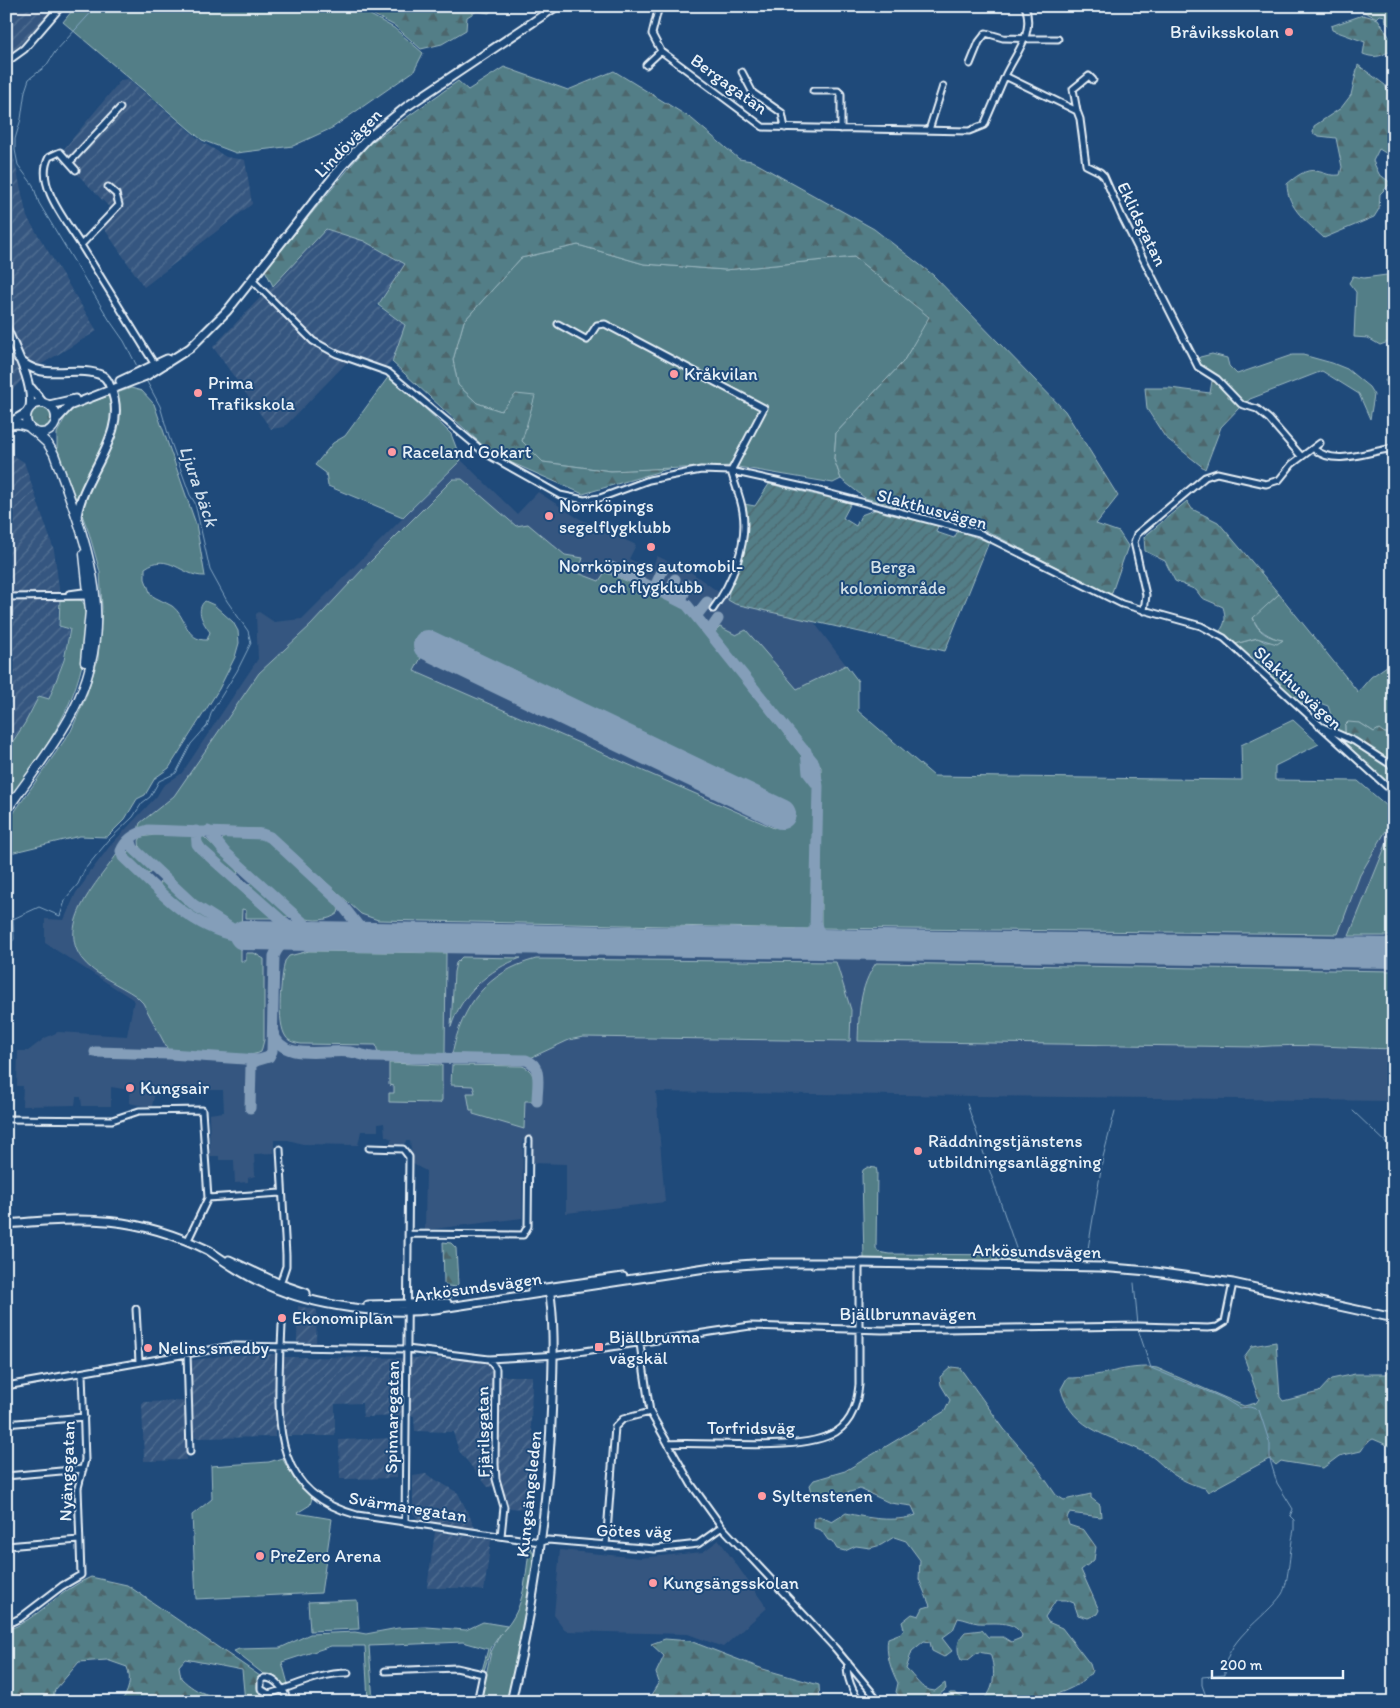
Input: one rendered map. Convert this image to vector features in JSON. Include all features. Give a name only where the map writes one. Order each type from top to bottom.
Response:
[{"type":"main road","name":"Lindövägen","points":[[46,404],[61,404],[111,387],[143,375],[185,352],[227,311],[342,166],[386,121],[557,6]]},
{"type":"main road","points":[[6,327],[31,395],[26,423],[48,444],[54,454]]},
{"type":"main road","name":"Lindövägen","points":[[143,375],[196,340]]},
{"type":"main road","points":[[18,358],[30,368],[43,371],[92,373],[102,376],[111,387],[116,402],[115,419],[107,444],[80,504],[77,516]]},
{"type":"main road","points":[[6,811],[72,714],[88,672],[95,632],[90,556],[54,454],[51,439],[55,423],[54,412],[35,394],[27,382]]},
{"type":"main road","name":"Lindövägen","points":[[55,423],[69,406],[111,387]]},
{"type":"main road","points":[[6,425],[28,410],[46,404]]},
{"type":"main road","points":[[6,425],[18,424],[32,430],[46,432],[55,423]]},
{"type":"main road","points":[[73,506],[92,594]]},
{"type":"main road","name":"Arkösundsvägen","points":[[6,1224],[103,1219],[145,1226],[188,1240],[208,1250],[248,1276],[279,1287],[351,1307],[408,1309],[674,1273],[767,1263],[859,1263],[1118,1268],[1174,1273],[1232,1288],[1394,1318]]},
{"type":"main road","name":"Kungsängsleden","points":[[511,1702],[526,1634],[540,1542],[550,1454],[552,1356],[549,1290]]},
{"type":"street","points":[[6,62],[24,49],[61,6]]},
{"type":"street","points":[[646,65],[661,51],[652,34],[660,6]]},
{"type":"street","points":[[1026,6],[1030,23],[1025,39],[1005,76],[1077,112]]},
{"type":"street","points":[[970,64],[979,42],[986,33],[1003,38],[1058,39]]},
{"type":"street","name":"Bergagatan","points":[[661,51],[763,127],[969,131],[984,125],[1005,76]]},
{"type":"street","name":"Bergagatan","points":[[742,72],[753,92],[782,113],[784,128]]},
{"type":"street","name":"Eklidsgatan","points":[[1093,80],[1089,76],[1073,90],[1080,119],[1086,165],[1104,176],[1122,217],[1198,366],[1217,379],[1242,404],[1257,410],[1269,419],[1301,456]]},
{"type":"street","points":[[929,130],[943,86]]},
{"type":"street","points":[[813,90],[834,91],[841,94],[841,129]]},
{"type":"street","points":[[70,162],[120,108]]},
{"type":"street","points":[[76,170],[60,152],[49,157],[44,169],[51,195],[155,366]]},
{"type":"street","points":[[81,246],[119,205],[116,194],[108,187]]},
{"type":"street","name":"Slakthusvägen","points":[[252,280],[313,341],[337,354],[388,372],[485,453],[560,495],[584,500],[600,498],[649,480],[701,470],[731,471],[808,488],[978,533],[1122,604],[1201,626],[1224,638],[1394,794]]},
{"type":"street","points":[[558,324],[587,340],[597,325],[605,324],[764,408],[731,471],[743,512],[743,536],[727,591],[713,609]]},
{"type":"street","points":[[1144,611],[1144,581],[1134,542],[1137,534],[1205,477],[1217,474],[1266,484],[1279,480],[1301,456],[1314,449],[1320,443]]},
{"type":"street","points":[[1314,449],[1324,455],[1338,457],[1393,448],[1394,466]]},
{"type":"street","points":[[6,596],[92,594]]},
{"type":"street","points":[[1317,725],[1354,741],[1394,768]]},
{"type":"street","points":[[6,1119],[112,1120],[138,1111],[202,1110],[208,1198],[188,1240]]},
{"type":"street","points":[[408,1234],[523,1235],[528,1226],[529,1140]]},
{"type":"street","name":"Spinnaregatan","points":[[369,1148],[403,1149],[410,1157],[405,1522]]},
{"type":"street","points":[[279,1287],[286,1266],[280,1149]]},
{"type":"street","points":[[208,1198],[281,1193]]},
{"type":"street","name":"Torfridsväg","points":[[668,1444],[782,1445],[803,1442],[836,1432],[848,1420],[856,1405],[859,1385],[859,1263]]},
{"type":"street","name":"Bjällbrunnavägen","points":[[552,1356],[640,1344],[736,1327],[767,1326],[859,1329],[1138,1326],[1208,1328],[1217,1327],[1225,1322],[1232,1288]]},
{"type":"street","points":[[136,1309],[139,1362]]},
{"type":"street","name":"Svärmaregatan","points":[[282,1324],[281,1440],[285,1455],[295,1475],[307,1490],[321,1501],[340,1510],[405,1522],[540,1542]]},
{"type":"street","points":[[640,1344],[641,1362],[650,1412],[691,1484],[722,1527],[848,1663],[880,1702]]},
{"type":"street","points":[[6,1386],[232,1346],[407,1349],[489,1359],[552,1356]]},
{"type":"street","points":[[187,1354],[190,1452]]},
{"type":"street","name":"Fjärilsgatan","points":[[489,1359],[496,1369],[495,1464],[496,1479],[504,1507],[501,1536]]},
{"type":"street","name":"Nyängsgatan","points":[[6,1626],[20,1618],[62,1586],[78,1578],[81,1571],[78,1488],[85,1460],[82,1373]]},
{"type":"street","points":[[606,1546],[615,1427],[623,1419],[650,1412]]},
{"type":"street","points":[[6,1424],[31,1420],[84,1417]]},
{"type":"street","points":[[6,1476],[83,1469]]},
{"type":"street","name":"Götes väg","points":[[540,1542],[548,1540],[655,1549],[698,1544],[722,1527]]},
{"type":"street","points":[[6,1546],[79,1540]]},
{"type":"street","points":[[848,1663],[847,1668],[854,1693],[862,1702]]},
{"type":"street","points":[[385,1671],[456,1668],[483,1674],[476,1702]]},
{"type":"street","points":[[288,1702],[284,1690],[268,1677],[264,1678],[260,1684],[261,1688],[268,1694],[284,1690],[329,1674],[348,1673]]},
{"type":"shaded area","points":[[6,6],[56,6],[19,47],[6,56]]},
{"type":"shaded area","points":[[128,79],[201,141],[226,157],[245,160],[252,204],[144,287],[99,221],[110,208],[59,155],[121,80]]},
{"type":"shaded area","points":[[6,138],[11,144],[27,217],[97,331],[30,371],[6,397]]},
{"type":"shaded area","points":[[326,229],[364,241],[405,264],[377,306],[405,325],[392,362],[385,367],[354,355],[284,427],[271,429],[213,347]]},
{"type":"shaded area","points":[[6,451],[24,462],[54,550],[59,588],[58,627],[69,629],[63,660],[49,699],[39,695],[25,723],[6,751]]},
{"type":"shaded area","points":[[461,460],[517,514],[538,492],[576,517],[636,545],[629,559],[652,569],[657,556],[692,573],[735,604],[813,621],[858,681],[857,711],[934,777],[1358,781],[1394,812],[1394,1101],[656,1092],[665,1202],[566,1213],[566,1164],[532,1163],[532,1140],[523,1140],[522,1218],[425,1230],[426,1171],[413,1164],[410,1141],[406,1141],[404,1144],[389,1145],[392,1139],[385,1136],[384,1123],[378,1124],[378,1131],[361,1131],[358,1145],[303,1144],[288,1140],[274,1140],[274,1153],[254,1154],[255,1176],[248,1178],[248,1182],[235,1183],[234,1160],[219,1160],[219,1156],[210,1156],[209,1114],[224,1112],[223,1090],[162,1090],[155,1092],[152,1106],[149,1107],[129,1103],[130,1090],[111,1087],[111,1106],[82,1106],[81,1097],[76,1097],[75,1105],[22,1106],[23,1086],[17,1086],[18,1051],[28,1051],[45,1038],[58,1032],[127,1036],[134,1000],[45,943],[45,919],[64,920],[76,893],[90,870],[157,796],[163,786],[182,773],[258,659],[256,614],[259,612],[274,622],[302,619]]},
{"type":"shaded area","points":[[298,1306],[317,1310],[316,1342],[297,1342]]},
{"type":"shaded area","points":[[275,1354],[275,1437],[186,1438],[186,1460],[144,1461],[142,1402],[190,1401],[188,1361],[228,1355]]},
{"type":"shaded area","points":[[283,1357],[457,1360],[458,1357],[484,1359],[490,1363],[494,1371],[490,1475],[495,1486],[488,1487],[459,1451],[453,1432],[415,1431],[414,1416],[363,1417],[362,1403],[335,1404],[335,1436],[282,1436]]},
{"type":"shaded area","points":[[500,1376],[532,1376],[531,1426],[535,1441],[531,1509],[508,1508],[498,1474]]},
{"type":"shaded area","points":[[397,1438],[397,1478],[340,1479],[339,1440]]},
{"type":"shaded area","points":[[426,1474],[458,1493],[476,1529],[419,1521],[413,1513],[413,1476]]},
{"type":"shaded area","points":[[435,1532],[491,1540],[484,1591],[461,1588],[427,1588]]},
{"type":"shaded area","name":"Kungsängsskolan","points":[[719,1540],[767,1608],[723,1647],[688,1634],[566,1631],[554,1615],[560,1550],[640,1558],[703,1552]]},
{"type":"green space","points":[[76,6],[354,6],[394,28],[423,53],[414,71],[332,128],[293,146],[236,153],[202,140],[63,22]]},
{"type":"green space","points":[[357,6],[497,6],[489,13],[477,11],[467,17],[466,30],[442,44],[421,49],[395,26]]},
{"type":"green space","points":[[1363,6],[1394,6],[1394,30],[1386,22],[1385,16],[1380,15],[1377,18],[1364,12]]},
{"type":"green space","points":[[1363,15],[1378,19],[1394,44],[1394,55],[1388,52],[1376,56],[1363,54],[1365,42],[1332,30],[1331,26]]},
{"type":"green space","points":[[1358,65],[1385,85],[1392,100],[1394,158],[1379,149],[1373,161],[1379,174],[1391,183],[1380,194],[1379,209],[1374,217],[1324,238],[1294,208],[1288,193],[1287,184],[1300,174],[1312,170],[1340,175],[1342,167],[1336,138],[1319,136],[1313,133],[1314,126],[1341,108],[1351,95]]},
{"type":"green space","points":[[504,67],[568,90],[614,71],[692,119],[739,159],[752,161],[874,229],[933,275],[1065,411],[1118,496],[1096,524],[1119,532],[1128,546],[1111,595],[977,526],[865,498],[841,479],[834,459],[836,433],[903,362],[929,317],[854,257],[725,270],[644,264],[578,245],[521,258],[464,321],[453,360],[458,385],[477,403],[501,411],[516,394],[535,396],[522,441],[543,462],[611,471],[671,468],[583,494],[492,454],[392,362],[405,325],[378,305],[405,264],[364,241],[326,229],[273,286],[265,270],[369,144],[458,81],[468,90]]},
{"type":"green space","name":"Kråkvilan","points":[[578,245],[644,264],[725,270],[854,257],[930,317],[903,362],[836,433],[834,459],[841,479],[833,483],[732,466],[611,471],[543,462],[522,441],[501,411],[477,403],[458,385],[453,360],[464,321],[521,258]]},
{"type":"green space","points":[[1394,274],[1394,340],[1380,345],[1368,338],[1354,337],[1356,292],[1349,283],[1353,276],[1364,278]]},
{"type":"green space","points":[[1212,354],[1227,358],[1229,366],[1237,374],[1292,355],[1303,355],[1347,369],[1369,387],[1374,395],[1370,419],[1359,394],[1322,371],[1250,399],[1244,404],[1200,367],[1196,360]]},
{"type":"green space","points":[[1394,368],[1394,389],[1385,381]]},
{"type":"green space","name":"Raceland Gokart","points":[[389,376],[395,379],[451,434],[461,460],[403,517],[328,486],[326,473],[315,465],[333,443],[345,436]]},
{"type":"green space","points":[[1212,381],[1224,387],[1240,407],[1221,427],[1205,469],[1165,437],[1147,409],[1145,388],[1170,388],[1210,393]]},
{"type":"green space","points":[[131,388],[142,391],[154,404],[196,524],[205,576],[189,573],[168,563],[153,564],[145,568],[145,579],[151,595],[172,606],[181,616],[190,633],[200,639],[207,640],[210,632],[201,616],[202,605],[205,601],[214,605],[233,622],[238,631],[239,643],[235,657],[219,689],[169,768],[155,778],[145,795],[137,799],[125,819],[107,837],[80,836],[6,854],[6,824],[71,731],[86,697],[98,659],[102,608],[100,572],[89,533],[57,449],[57,433],[66,416],[75,408]]},
{"type":"green space","points":[[40,406],[48,409],[51,417],[48,425],[40,428],[32,425],[29,417],[32,409]]},
{"type":"green space","points":[[453,479],[462,479],[516,526],[528,524],[565,555],[583,558],[578,573],[599,581],[605,572],[670,599],[686,610],[802,756],[804,771],[814,789],[816,844],[813,929],[378,920],[361,914],[282,842],[260,829],[150,827],[138,830],[140,823],[174,796],[259,673],[311,625],[363,569]],"holes":[[[433,635],[786,803],[774,828],[414,671]]]},
{"type":"green space","name":"Berga koloniområde","points":[[769,484],[851,503],[843,518],[856,526],[861,515],[877,509],[885,513],[938,526],[936,532],[954,538],[958,531],[989,542],[945,651],[735,604],[728,600],[730,583],[745,532],[744,504],[755,506]]},
{"type":"green space","points":[[1187,501],[1192,509],[1218,522],[1279,594],[1253,618],[1257,627],[1264,634],[1283,640],[1277,644],[1257,638],[1235,644],[1220,631],[1225,620],[1223,607],[1202,598],[1196,590],[1175,581],[1165,561],[1145,551],[1144,537]]},
{"type":"green space","points":[[1279,594],[1358,692],[1371,677],[1394,661],[1394,733],[1374,732],[1360,723],[1345,725],[1345,734],[1331,728],[1328,706],[1317,702],[1298,703],[1235,644],[1258,638],[1265,642],[1282,641],[1261,630],[1253,617]]},
{"type":"green space","points":[[60,598],[81,600],[87,608],[82,665],[77,684],[61,721],[6,804],[6,752],[25,723],[39,696],[49,699],[64,660],[70,629],[59,626]]},
{"type":"green space","points":[[720,627],[736,635],[746,630],[797,689],[846,665],[858,681],[858,711],[934,776],[1242,780],[1241,745],[1293,720],[1319,744],[1275,766],[1275,780],[1358,781],[1394,812],[1394,817],[1360,875],[1338,934],[821,928],[821,767],[714,633]]},
{"type":"green space","points":[[1348,722],[1360,723],[1374,732],[1379,729],[1386,734],[1394,733],[1394,789],[1346,747],[1345,725]]},
{"type":"green space","points":[[1394,825],[1394,936],[1349,936]]},
{"type":"green space","points":[[155,835],[195,836],[196,846],[202,853],[274,918],[246,918],[246,910],[242,909],[241,930],[213,916],[140,851],[139,841],[141,837]]},
{"type":"green space","points":[[203,836],[237,868],[238,874],[222,866],[211,855],[201,839]]},
{"type":"green space","points":[[259,836],[268,840],[340,905],[338,913],[330,918],[320,920],[310,920],[301,917],[220,843],[224,837]]},
{"type":"green space","points":[[131,849],[150,866],[151,873],[146,874],[130,859],[127,852]]},
{"type":"green space","points":[[117,854],[187,919],[205,929],[241,940],[241,961],[246,961],[246,953],[254,953],[264,959],[264,1040],[261,1052],[231,1055],[168,1050],[143,1003],[136,996],[93,970],[82,959],[75,946],[74,932],[77,918],[91,890]]},
{"type":"green space","points":[[162,881],[169,883],[202,914],[233,933],[194,917],[163,889],[159,883]]},
{"type":"green space","points":[[252,882],[291,915],[290,917],[285,917],[273,911],[260,900],[248,885]]},
{"type":"green space","points":[[309,951],[446,953],[445,1054],[378,1053],[376,1045],[301,1044],[289,1040],[283,1030],[280,1011],[285,961],[289,956]]},
{"type":"green space","points":[[462,957],[521,958],[498,969],[478,984],[462,1004],[451,1027],[454,972],[456,963]]},
{"type":"green space","points":[[536,959],[836,962],[851,1010],[850,1041],[583,1037],[569,1040],[526,1060],[525,1056],[452,1054],[462,1020],[479,993],[504,972]]},
{"type":"green space","points":[[876,963],[1394,971],[1394,1049],[1307,1046],[1255,1047],[858,1041],[863,991],[870,972]]},
{"type":"green space","points":[[389,1063],[442,1065],[442,1100],[440,1103],[389,1102],[389,1093],[394,1093],[394,1086],[389,1085]]},
{"type":"green space","points":[[452,1065],[522,1066],[527,1068],[534,1080],[534,1101],[525,1101],[524,1129],[473,1114],[473,1110],[470,1110],[467,1093],[475,1093],[473,1086],[451,1085]]},
{"type":"green space","points":[[868,1167],[876,1168],[877,1172],[876,1248],[878,1252],[889,1254],[1015,1255],[1019,1263],[864,1259],[862,1175],[863,1170]]},
{"type":"green space","points":[[443,1242],[451,1243],[456,1248],[458,1284],[455,1287],[444,1283]]},
{"type":"green space","points":[[458,1289],[460,1295],[450,1298],[446,1294],[448,1290]]},
{"type":"green space","points":[[1276,1342],[1280,1397],[1283,1401],[1319,1392],[1331,1379],[1355,1374],[1386,1374],[1394,1366],[1394,1448],[1373,1439],[1367,1442],[1361,1451],[1339,1456],[1323,1468],[1281,1461],[1276,1465],[1269,1459],[1208,1492],[1205,1488],[1174,1475],[1146,1453],[1108,1437],[1084,1424],[1074,1415],[1066,1403],[1061,1389],[1067,1378],[1078,1378],[1124,1369],[1157,1368],[1244,1406],[1256,1403],[1259,1399],[1244,1357],[1252,1346]]},
{"type":"green space","points":[[951,1367],[960,1368],[1004,1429],[1036,1466],[1056,1495],[1064,1500],[1091,1494],[1091,1498],[1100,1505],[1101,1517],[1069,1513],[1067,1518],[1069,1525],[1084,1530],[1096,1547],[1094,1560],[1081,1570],[1099,1610],[1097,1614],[1088,1618],[1078,1615],[1074,1603],[1066,1600],[1056,1600],[1045,1617],[1048,1622],[1062,1628],[1090,1664],[1092,1671],[1081,1683],[1072,1688],[1041,1699],[1024,1702],[977,1702],[983,1699],[991,1689],[994,1674],[992,1660],[990,1654],[978,1652],[968,1660],[961,1660],[958,1653],[958,1645],[962,1635],[965,1632],[982,1630],[988,1637],[1003,1637],[1011,1642],[1021,1638],[1022,1635],[1008,1624],[978,1623],[958,1618],[953,1630],[942,1638],[952,1651],[944,1657],[932,1651],[930,1642],[924,1641],[912,1651],[906,1669],[925,1688],[935,1691],[945,1683],[946,1689],[931,1702],[903,1702],[896,1692],[898,1683],[889,1661],[887,1644],[888,1638],[901,1633],[904,1629],[902,1622],[912,1614],[919,1616],[923,1608],[930,1606],[919,1579],[920,1560],[906,1541],[894,1537],[881,1545],[870,1548],[856,1546],[845,1551],[837,1549],[821,1530],[814,1528],[814,1519],[819,1516],[832,1522],[846,1513],[890,1519],[916,1515],[912,1506],[890,1503],[860,1489],[824,1500],[813,1496],[810,1485],[814,1480],[845,1471],[945,1411],[950,1400],[941,1385],[940,1377]]},
{"type":"green space","name":"PreZero Arena","points":[[282,1458],[294,1479],[312,1498],[310,1505],[297,1513],[332,1519],[321,1593],[196,1599],[192,1515],[212,1499],[211,1466],[269,1462]]},
{"type":"green space","points":[[530,1545],[534,1555],[527,1618],[508,1702],[480,1702],[491,1652],[501,1633],[491,1648],[483,1674],[481,1674],[488,1649],[463,1642],[369,1646],[373,1702],[368,1702],[365,1646],[331,1646],[282,1662],[288,1684],[291,1686],[284,1690],[234,1651],[239,1649],[280,1648],[310,1634],[355,1632],[366,1634],[398,1628],[427,1627],[466,1630],[483,1622],[507,1626],[503,1631],[511,1622],[520,1602]]},
{"type":"green space","points":[[91,1577],[127,1585],[260,1676],[257,1687],[260,1694],[267,1697],[255,1702],[245,1702],[242,1670],[185,1659],[179,1666],[181,1678],[188,1684],[200,1692],[220,1697],[236,1698],[238,1702],[120,1702],[129,1686],[129,1672],[127,1667],[107,1660],[79,1662],[55,1690],[51,1702],[6,1702],[6,1631],[18,1626],[69,1589]]},
{"type":"green space","points":[[357,1600],[359,1629],[310,1631],[308,1602]]},
{"type":"green space","points":[[665,1639],[690,1641],[763,1669],[819,1685],[820,1702],[653,1702],[651,1695],[659,1682],[656,1673],[664,1656],[651,1644]]},
{"type":"green space","points":[[950,1693],[955,1693],[969,1702],[939,1702]]},
{"type":"waterway","name":"Ljura bäck","points":[[97,6],[55,52],[46,66],[29,79],[15,139],[15,150],[18,165],[33,185],[39,203],[124,341],[138,368]]},
{"type":"waterway","name":"Ljura bäck","points":[[6,941],[13,941],[14,939],[13,919],[39,907],[60,916],[66,898],[78,884],[85,869],[109,840],[133,817],[142,803],[150,797],[159,781],[176,773],[191,744],[207,726],[212,711],[237,671],[251,643],[248,631],[227,601],[210,570],[195,503],[190,495],[169,437],[160,406],[146,380]]},
{"type":"waterway","points":[[967,1104],[1020,1260]]},
{"type":"waterway","points":[[1086,1261],[1103,1157],[1115,1111]]},
{"type":"waterway","points":[[1353,1111],[1394,1150]]},
{"type":"waterway","points":[[1134,1283],[1138,1325]]},
{"type":"waterway","points":[[1138,1329],[1151,1368],[1223,1398],[1239,1408],[1250,1407],[1259,1410],[1270,1444],[1270,1460],[1277,1483],[1293,1509],[1290,1516],[1294,1520],[1294,1530],[1288,1573],[1282,1594],[1237,1641],[1226,1663],[1225,1675],[1202,1677],[1202,1685],[1208,1702]]},
{"type":"taxiway","points":[[611,567],[687,605],[814,763],[818,786],[815,928],[805,941],[776,943]]},
{"type":"taxiway","points":[[654,589],[663,569]]},
{"type":"taxiway","points":[[668,595],[675,579]]},
{"type":"taxiway","points":[[681,601],[687,585]]},
{"type":"taxiway","points":[[696,616],[707,602]]},
{"type":"taxiway","points":[[709,632],[718,619]]},
{"type":"taxiway","points":[[806,751],[808,773],[818,786]]},
{"type":"taxiway","points":[[244,937],[209,927],[178,908],[123,857],[121,851],[126,843],[139,833],[148,830],[262,834],[270,837],[339,901],[367,937]]},
{"type":"taxiway","points":[[196,831],[197,844],[201,849],[299,936]]},
{"type":"taxiway","points":[[208,831],[224,851],[318,936]]},
{"type":"taxiway","points":[[130,839],[133,848],[194,905],[234,930]]},
{"type":"taxiway","points":[[816,924],[818,931],[827,939],[840,943],[860,944]]},
{"type":"taxiway","points":[[95,1052],[170,1054],[259,1060],[269,1057],[272,1051],[274,956],[279,947],[286,941],[305,936]]},
{"type":"taxiway","points":[[273,1032],[278,1042],[285,1048],[295,1051],[350,1052],[372,1057],[526,1060],[537,1071],[537,1101]]},
{"type":"taxiway","points":[[250,1108],[251,1066],[252,1063],[258,1060]]},
{"type":"runway","points":[[428,645],[781,814]]},
{"type":"runway","points":[[244,935],[1394,953]]},
{"type":"place","name":"Bråviksskolan","points":[[1289,32]]},
{"type":"place","name":"Kråkvilan","points":[[674,374]]},
{"type":"place","name":"Prima Trafikskola","points":[[198,393]]},
{"type":"place","name":"Raceland Gokart","points":[[392,452]]},
{"type":"place","name":"Norrköpings segelflygklubb","points":[[549,516]]},
{"type":"place","name":"Norrköpings automobil- och flygklubb","points":[[651,547]]},
{"type":"place","name":"Kungsair","points":[[130,1088]]},
{"type":"place","name":"Räddningstjänstens utbildningsanläggning","points":[[918,1151]]},
{"type":"place","name":"Ekonomiplan","points":[[282,1318]]},
{"type":"place","name":"Bjällbrunna vägskäl","points":[[599,1347]]},
{"type":"place","name":"Nelins smedby","points":[[148,1348]]},
{"type":"place","name":"Syltenstenen","points":[[762,1496]]},
{"type":"place","name":"PreZero Arena","points":[[260,1556]]},
{"type":"place","name":"Kungsängsskolan","points":[[653,1583]]}]
